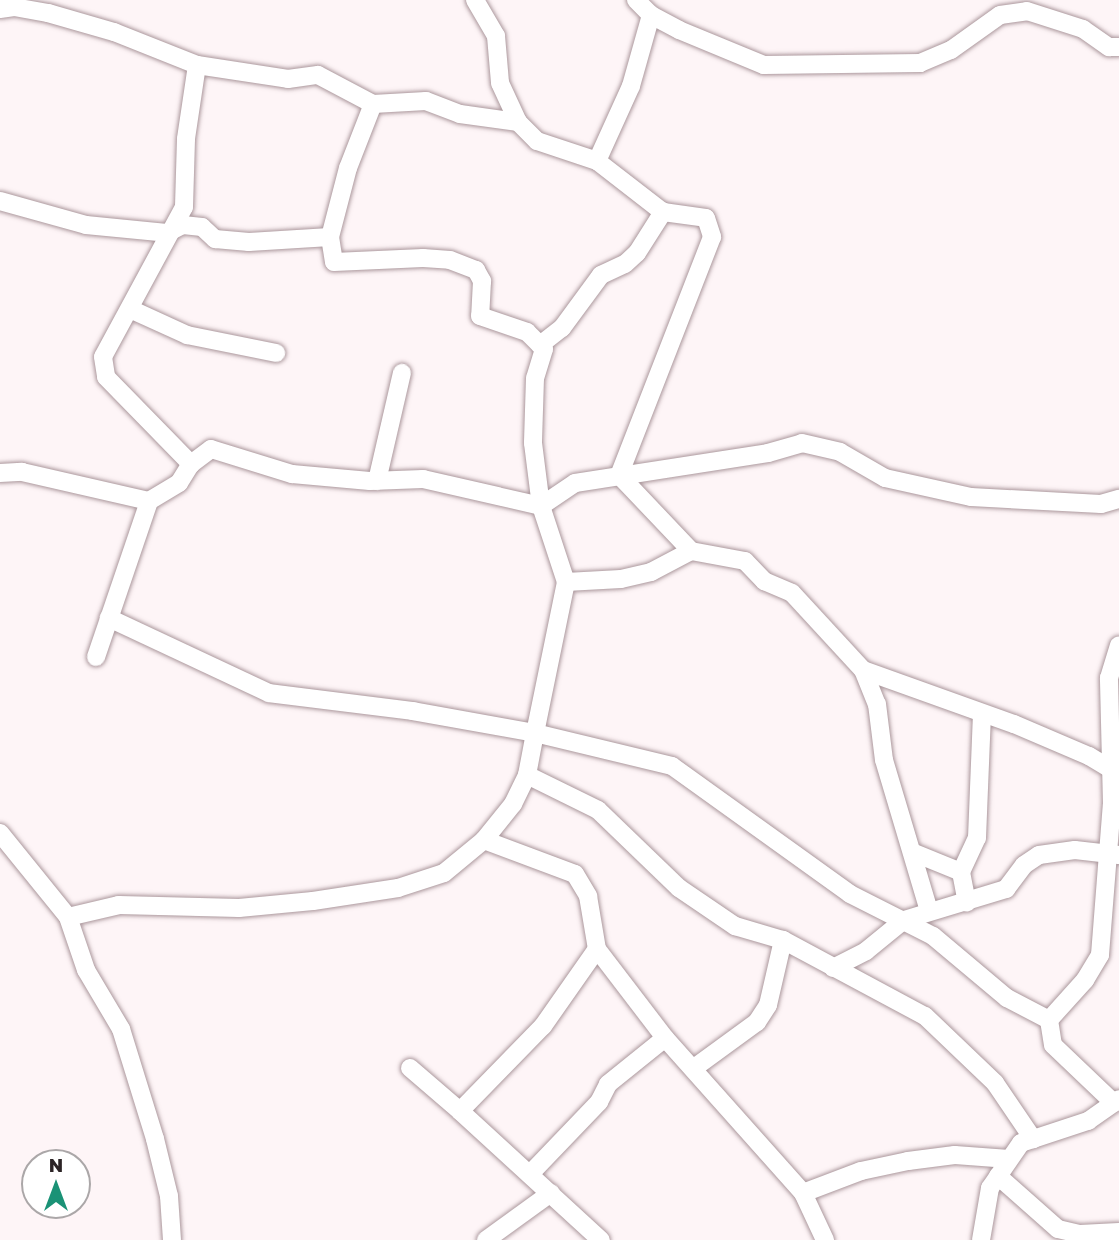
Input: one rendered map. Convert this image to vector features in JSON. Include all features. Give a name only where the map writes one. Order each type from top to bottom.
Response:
[{"type":"street","points":[[475,0],[496,36],[499,83],[518,122],[537,141],[597,161],[663,212],[706,218],[712,237],[619,475]]},
{"type":"street","points":[[636,0],[651,15],[764,65],[920,63],[951,50],[1000,15],[1027,11],[1083,29],[1109,47],[1119,47]]},
{"type":"street","points":[[0,9],[14,7],[48,13],[114,32],[197,65],[288,79],[318,75],[373,104],[426,101],[460,114],[518,122]]},
{"type":"street","points":[[597,161],[631,86],[651,15]]},
{"type":"street","points":[[191,464],[106,377],[103,357],[167,233],[184,207],[186,139],[197,65]]},
{"type":"street","points":[[68,917],[119,905],[239,908],[398,888],[444,873],[484,840],[513,804],[527,775],[566,582],[541,506],[533,443],[535,378],[544,349],[527,332],[480,316],[482,281],[476,270],[450,260],[423,257],[334,262],[330,237],[348,167],[373,104]]},
{"type":"street","points":[[0,201],[86,225],[167,233],[183,225],[202,227],[215,239],[249,242],[330,237]]},
{"type":"street","points":[[540,345],[562,328],[601,275],[625,264],[638,253],[663,212]]},
{"type":"street","points":[[130,309],[187,335],[276,353]]},
{"type":"street","points":[[377,481],[402,373]]},
{"type":"street","points":[[96,657],[149,500],[179,483],[191,464],[211,449],[292,474],[377,481],[424,479],[541,506],[575,483],[768,453],[802,443],[840,452],[885,478],[971,498],[1101,504],[1119,499]]},
{"type":"street","points":[[0,473],[22,472],[149,500]]},
{"type":"street","points":[[619,475],[691,551],[745,561],[764,581],[792,593],[863,670],[877,704],[884,760],[929,911]]},
{"type":"street","points":[[566,582],[621,579],[651,572],[691,551]]},
{"type":"street","points":[[109,618],[269,693],[413,711],[535,733],[672,766],[850,894],[904,920],[964,957],[1007,998],[1049,1020]]},
{"type":"street","points":[[1049,1020],[1085,981],[1100,956],[1113,855],[1116,772],[1109,678],[1119,646]]},
{"type":"street","points":[[863,670],[1014,724],[1116,772]]},
{"type":"street","points":[[967,902],[961,872],[977,838],[982,714]]},
{"type":"street","points":[[527,775],[598,810],[679,888],[735,926],[783,940],[925,1016],[995,1083],[1033,1139]]},
{"type":"street","points":[[0,833],[68,917],[86,970],[128,1047],[169,1196],[173,1240]]},
{"type":"street","points":[[484,840],[575,874],[588,896],[597,949],[666,1038],[694,1068],[758,1148],[803,1193],[825,1240]]},
{"type":"street","points":[[833,968],[866,951],[904,920],[1006,889],[1024,865],[1039,856],[1075,850],[1113,855]]},
{"type":"street","points":[[912,852],[961,872]]},
{"type":"street","points":[[694,1068],[757,1022],[768,1005],[783,940]]},
{"type":"street","points":[[1100,956],[1119,944]]},
{"type":"street","points":[[460,1111],[543,1026],[597,949]]},
{"type":"street","points":[[981,1240],[990,1188],[1021,1143],[1088,1121],[1116,1101],[1053,1045],[1049,1020]]},
{"type":"street","points":[[530,1174],[599,1102],[608,1084],[666,1038]]},
{"type":"street","points":[[410,1068],[601,1240]]},
{"type":"street","points":[[803,1193],[861,1171],[908,1161],[955,1155],[1009,1159]]},
{"type":"street","points":[[998,1176],[1058,1229],[1080,1234],[1119,1232]]},
{"type":"street","points":[[486,1240],[551,1193]]}]
